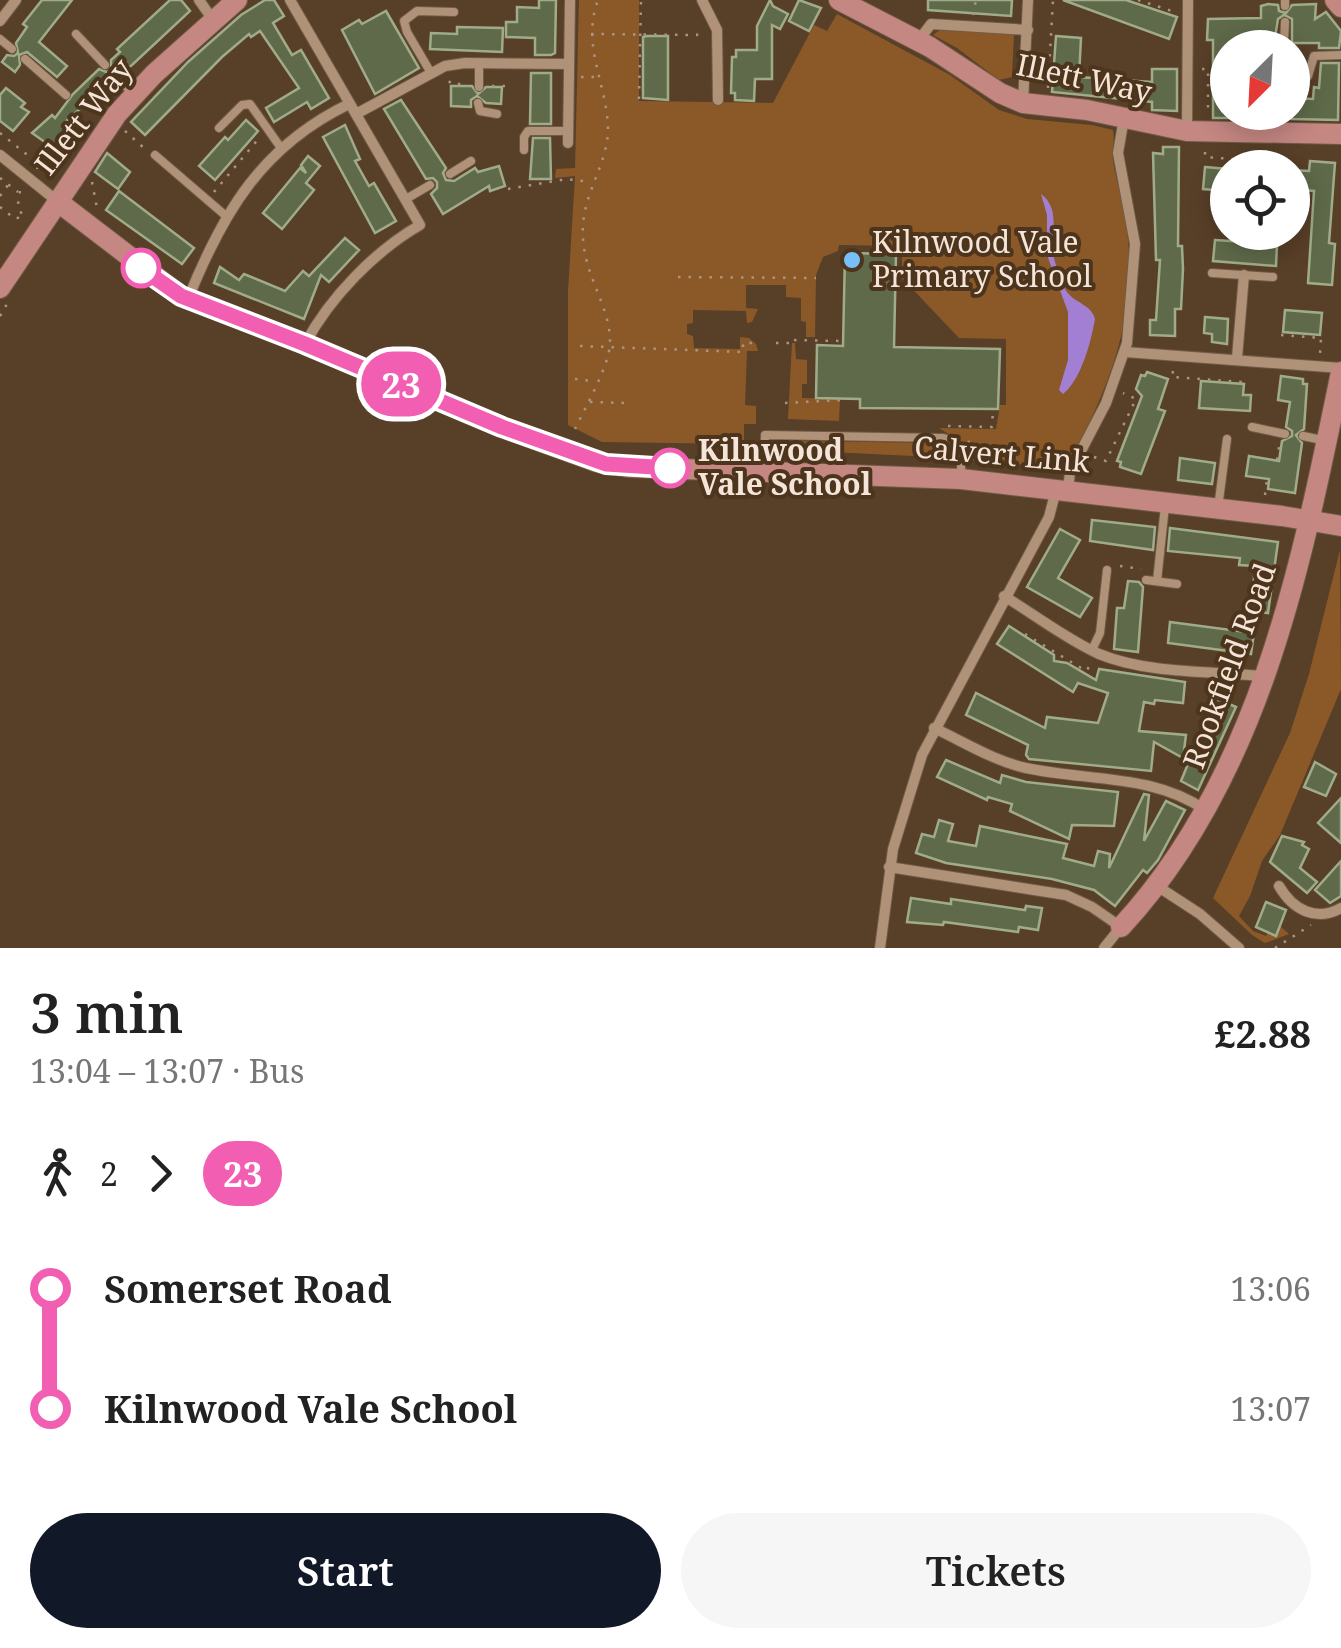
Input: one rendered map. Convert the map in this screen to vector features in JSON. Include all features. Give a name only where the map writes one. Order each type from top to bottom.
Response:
[{"type":"street","points":[[0,20],[16,0]]},
{"type":"street","points":[[199,0],[213,20]]},
{"type":"street","name":"Illett Way","points":[[0,288],[134,94],[236,0]]},
{"type":"street","points":[[290,0],[422,228],[386,246],[368,262],[305,344]]},
{"type":"street","points":[[568,137],[570,0]]},
{"type":"street","points":[[702,0],[716,25],[718,100]]},
{"type":"street","name":"Illett Way","points":[[840,0],[919,40],[1000,93],[1023,103],[1187,131],[1341,134]]},
{"type":"street","points":[[1023,103],[1028,0]]},
{"type":"street","points":[[1187,131],[1188,0]]},
{"type":"street","points":[[1335,0],[1341,7]]},
{"type":"street","points":[[919,40],[931,24],[1028,30]]},
{"type":"street","points":[[188,299],[226,216],[281,148],[304,128],[450,65],[570,64]]},
{"type":"street","points":[[880,948],[890,867],[919,765],[934,728],[1049,517],[1112,389],[1125,352],[1136,255],[1134,226],[1118,153],[1124,118]]},
{"type":"street","points":[[0,155],[56,202]]},
{"type":"street","name":"Calvert Link","points":[[56,202],[166,287],[188,299],[597,462],[628,467],[961,479],[1341,526]]},
{"type":"street","points":[[1240,358],[1244,275]]},
{"type":"street","points":[[1125,352],[1240,358],[1341,370]]},
{"type":"street","name":"Rookfield Road","points":[[1104,948],[1157,886],[1222,782],[1291,596],[1341,370]]},
{"type":"street","points":[[1004,596],[1095,652],[1155,666],[1262,676]]},
{"type":"street","points":[[934,728],[1012,764],[1159,787],[1184,796],[1206,811]]},
{"type":"street","points":[[890,867],[1066,895],[1092,906],[1121,927]]},
{"type":"street","points":[[1157,886],[1200,914],[1239,948]]},
{"type":"street","points":[[1279,886],[1296,906],[1315,916],[1341,908]]},
{"type":"lane","points":[[436,0],[438,11]]},
{"type":"lane","points":[[430,73],[404,21],[418,11],[454,12]]},
{"type":"lane","points":[[1285,22],[1285,30]]},
{"type":"lane","points":[[76,34],[105,65]]},
{"type":"lane","points":[[0,40],[12,49]]},
{"type":"lane","points":[[1310,69],[1314,56],[1341,55]]},
{"type":"lane","points":[[25,59],[66,95]]},
{"type":"lane","points":[[479,64],[479,87]]},
{"type":"lane","points":[[116,77],[134,94]]},
{"type":"lane","points":[[478,103],[482,112],[497,114]]},
{"type":"lane","points":[[219,128],[246,104],[254,107],[281,148]]},
{"type":"lane","points":[[524,150],[528,131],[568,137]]},
{"type":"lane","points":[[155,155],[226,216]]},
{"type":"lane","points":[[450,174],[471,161]]},
{"type":"lane","points":[[406,200],[430,186]]},
{"type":"lane","points":[[1212,273],[1273,277]]},
{"type":"lane","points":[[1252,427],[1285,434]]},
{"type":"lane","points":[[764,471],[765,434],[948,439],[960,452],[961,479]]},
{"type":"lane","points":[[1303,436],[1327,441]]},
{"type":"lane","points":[[1218,508],[1227,438]]},
{"type":"lane","points":[[1157,576],[1165,502]]},
{"type":"lane","points":[[1095,652],[1108,570]]},
{"type":"lane","points":[[1146,580],[1157,576],[1177,584]]},
{"type":"path","points":[[575,429],[610,348],[606,318],[583,254],[584,214],[605,150],[608,127],[591,34],[598,0]]},
{"type":"path","points":[[639,99],[641,0]]},
{"type":"path","points":[[1047,106],[1053,0]]},
{"type":"path","points":[[1138,0],[1186,15]]},
{"type":"path","points":[[591,34],[697,35],[698,26],[716,25]]},
{"type":"path","points":[[113,120],[155,155]]},
{"type":"path","points":[[207,200],[267,128]]},
{"type":"path","points":[[0,133],[41,166]]},
{"type":"path","points":[[34,170],[53,162],[70,164]]},
{"type":"path","points":[[88,228],[98,204],[89,177]]},
{"type":"path","points":[[0,178],[19,193]]},
{"type":"path","points":[[508,189],[567,179],[592,182]]},
{"type":"path","points":[[22,184],[21,216],[28,227]]},
{"type":"path","points":[[0,196],[8,185]]},
{"type":"path","points":[[0,207],[15,218],[21,216]]},
{"type":"path","points":[[678,277],[816,278]]},
{"type":"path","points":[[767,278],[767,287]]},
{"type":"path","points":[[1281,335],[1322,338],[1319,366]]},
{"type":"path","points":[[1290,363],[1292,336]]},
{"type":"path","points":[[776,343],[843,341]]},
{"type":"path","points":[[580,346],[744,352],[743,343],[756,343]]},
{"type":"path","points":[[1174,354],[1172,377],[1243,382],[1240,358]]},
{"type":"path","points":[[575,379],[597,381]]},
{"type":"path","points":[[1081,452],[1106,461],[1126,422],[1136,398],[1112,389]]},
{"type":"path","points":[[785,403],[840,400]]},
{"type":"path","points":[[588,402],[627,403]]},
{"type":"path","points":[[941,425],[991,427],[993,409]]},
{"type":"path","points":[[574,415],[581,417]]},
{"type":"path","points":[[1265,496],[1267,479]]},
{"type":"path","points":[[1119,566],[1157,576]]},
{"type":"path","points":[[1025,634],[1086,671],[1095,652]]},
{"type":"path","points":[[1276,948],[1310,928],[1315,916]]},
{"type":"shaded area","name":"Kilnwood Vale Primary School","points":[[579,0],[639,0],[639,101],[773,103],[814,25],[827,31],[837,14],[950,75],[999,110],[1027,119],[1113,130],[1113,161],[1125,213],[1129,263],[1124,325],[1106,383],[1065,468],[965,460],[960,441],[939,428],[996,429],[1000,405],[1006,405],[1006,339],[959,338],[902,278],[902,246],[839,245],[838,251],[823,257],[816,275],[815,337],[806,337],[801,298],[786,297],[786,285],[746,285],[746,308],[758,309],[752,322],[747,323],[746,311],[693,310],[693,323],[687,324],[687,334],[693,336],[694,348],[740,349],[740,337],[756,344],[758,351],[747,351],[745,405],[756,406],[756,424],[744,424],[744,444],[602,442],[568,425],[568,291],[575,176],[555,178],[556,169],[575,168]]},
{"type":"shaded area","points":[[940,30],[1014,34],[1012,77],[999,80],[933,35]]},
{"type":"shaded area","points":[[1041,194],[1051,208],[1053,253],[1061,281],[1095,319],[1080,370],[1063,394],[1059,390],[1068,360],[1068,312],[1047,255],[1047,215]]},
{"type":"shaded area","points":[[792,343],[796,359],[807,360],[807,384],[802,384],[802,398],[840,399],[839,421],[788,419]]},
{"type":"shaded area","points":[[787,441],[945,443],[952,447],[956,458],[787,450]]},
{"type":"shaded area","points":[[1340,550],[1341,689],[1280,835],[1262,861],[1239,916],[1253,931],[1266,936],[1268,932],[1276,935],[1280,926],[1289,934],[1265,943],[1213,898],[1290,733]]},
{"type":"building","points":[[42,0],[72,0],[39,42],[67,66],[57,77],[27,52],[19,55],[20,65],[15,72],[2,62],[7,55],[18,53],[16,43],[27,27],[23,24]]},
{"type":"building","points":[[170,0],[181,0],[190,11],[132,65],[122,72],[110,73],[113,85],[63,124],[75,133],[59,152],[32,133],[52,115],[55,118],[99,69],[111,70],[111,60],[120,52],[117,49]]},
{"type":"building","points":[[265,0],[274,0],[284,16],[273,23],[292,55],[301,50],[329,98],[311,109],[307,102],[274,122],[266,108],[299,88],[260,31],[251,37],[249,34],[222,57],[145,135],[131,122],[188,62],[241,15]]},
{"type":"building","points":[[539,0],[556,0],[555,53],[551,55],[535,55],[535,38],[506,37],[506,22],[517,22],[517,7],[539,8]]},
{"type":"building","points":[[770,0],[788,14],[780,29],[772,25],[772,79],[755,79],[754,101],[735,100],[735,93],[731,93],[732,57],[736,57],[736,50],[757,50],[757,26]]},
{"type":"building","points":[[799,0],[821,8],[809,31],[789,21]]},
{"type":"building","points":[[928,0],[1012,0],[1011,16],[928,10]]},
{"type":"building","points":[[1063,0],[1126,0],[1177,17],[1169,39]]},
{"type":"building","points":[[1316,4],[1315,19],[1326,12],[1341,31],[1339,48],[1319,48],[1319,43],[1310,43],[1310,30],[1292,30],[1292,19],[1284,15],[1278,19],[1276,30],[1210,30],[1207,40],[1208,19],[1261,18],[1261,6],[1278,5],[1279,11],[1286,13],[1292,5]]},
{"type":"building","points":[[386,11],[419,68],[375,94],[342,30]]},
{"type":"building","points":[[457,27],[503,28],[502,52],[430,49],[431,33],[457,34]]},
{"type":"building","points":[[668,36],[668,100],[643,98],[643,37]]},
{"type":"building","points":[[1056,36],[1081,38],[1079,77],[1152,82],[1152,69],[1177,69],[1177,111],[1152,110],[1152,102],[1052,92]]},
{"type":"building","points":[[1321,63],[1339,63],[1338,120],[1310,119],[1310,99],[1314,87],[1319,88]]},
{"type":"building","points":[[531,73],[551,73],[551,124],[530,124]]},
{"type":"building","points":[[451,86],[472,86],[478,94],[486,87],[502,87],[501,104],[486,103],[477,96],[471,100],[471,107],[451,106]]},
{"type":"building","points":[[6,88],[25,103],[21,107],[29,112],[13,131],[0,121],[0,95]]},
{"type":"building","points":[[401,100],[446,168],[446,180],[454,181],[475,168],[478,172],[499,166],[505,186],[490,191],[489,186],[443,214],[431,194],[437,182],[426,179],[384,109]]},
{"type":"building","points":[[246,120],[258,131],[215,180],[199,166]]},
{"type":"building","points":[[345,125],[360,159],[355,161],[369,186],[374,183],[396,221],[375,233],[323,137]]},
{"type":"building","points":[[533,138],[550,138],[551,179],[530,179]]},
{"type":"building","points":[[1163,147],[1179,147],[1178,246],[1182,246],[1183,269],[1181,309],[1175,309],[1175,336],[1150,335],[1150,320],[1156,320],[1160,260],[1156,260],[1153,153],[1163,154]]},
{"type":"building","points":[[107,153],[130,172],[118,189],[95,172]]},
{"type":"building","points":[[308,156],[320,166],[306,183],[314,190],[282,229],[263,213],[300,168],[306,173],[301,165]]},
{"type":"building","points":[[1310,161],[1335,163],[1329,243],[1335,244],[1332,285],[1308,283],[1314,191],[1310,191]]},
{"type":"building","points":[[1205,167],[1210,167],[1210,190],[1203,189]]},
{"type":"building","points":[[119,191],[194,248],[182,264],[106,210]]},
{"type":"building","points":[[345,238],[359,250],[329,282],[321,275],[304,319],[214,283],[220,267],[239,280],[244,274],[285,291],[303,271],[309,276]]},
{"type":"building","points":[[1214,250],[1277,250],[1276,266],[1213,261]]},
{"type":"building","points":[[845,253],[896,254],[894,347],[1000,349],[998,409],[860,408],[860,399],[816,398],[817,345],[843,346]]},
{"type":"building","points":[[1285,310],[1322,313],[1320,335],[1283,332]]},
{"type":"building","points":[[1205,317],[1228,319],[1227,344],[1212,342],[1212,334],[1204,333]]},
{"type":"building","points":[[1147,372],[1168,379],[1158,409],[1165,411],[1141,474],[1120,467],[1121,462],[1117,461],[1142,396],[1136,389],[1141,375]]},
{"type":"building","points":[[1281,376],[1303,379],[1303,384],[1307,384],[1304,429],[1296,435],[1302,443],[1295,493],[1268,489],[1269,479],[1246,476],[1249,456],[1279,461],[1282,441],[1292,436],[1286,427],[1290,402],[1278,400]]},
{"type":"building","points":[[1201,381],[1244,384],[1243,395],[1251,395],[1250,411],[1199,408]]},
{"type":"building","points":[[1180,458],[1215,463],[1212,484],[1178,480]]},
{"type":"building","points":[[1092,520],[1155,527],[1153,550],[1090,541]]},
{"type":"building","points":[[1170,528],[1278,542],[1268,613],[1251,611],[1255,566],[1239,565],[1240,558],[1168,551]]},
{"type":"building","points":[[1060,529],[1080,540],[1058,578],[1092,598],[1080,617],[1027,587]]},
{"type":"building","points":[[1128,581],[1139,582],[1143,587],[1138,652],[1114,649],[1117,608],[1124,608]]},
{"type":"building","points":[[1170,622],[1254,633],[1251,654],[1168,643]]},
{"type":"building","points":[[1009,626],[1054,655],[1054,661],[1067,663],[1096,680],[1099,669],[1185,682],[1183,703],[1144,702],[1139,731],[1186,735],[1183,758],[1154,742],[1151,771],[1029,759],[1028,745],[966,715],[976,693],[1045,728],[1047,717],[1098,723],[1108,693],[1078,683],[1073,692],[997,644]]},
{"type":"building","points":[[1215,698],[1236,707],[1198,790],[1181,781]]},
{"type":"building","points":[[946,760],[1000,783],[1002,775],[1026,782],[1118,792],[1114,826],[1072,825],[1069,839],[1010,811],[1012,804],[988,797],[987,800],[937,777]]},
{"type":"building","points":[[1315,762],[1336,774],[1326,796],[1304,787]]},
{"type":"building","points":[[1144,794],[1149,795],[1144,841],[1166,801],[1185,810],[1158,860],[1147,873],[1143,870],[1115,906],[1094,890],[1052,879],[946,863],[916,853],[922,834],[934,837],[939,820],[953,824],[948,841],[976,846],[980,826],[1067,844],[1063,858],[1094,866],[1098,851],[1110,854],[1109,868]]},
{"type":"building","points":[[1341,798],[1341,843],[1318,823]]},
{"type":"building","points":[[1282,836],[1304,842],[1302,845],[1309,849],[1300,868],[1317,882],[1307,893],[1270,862]]},
{"type":"building","points":[[1341,861],[1341,896],[1330,903],[1315,890]]},
{"type":"building","points":[[911,898],[951,904],[951,899],[1025,910],[1026,906],[1042,908],[1038,930],[1019,927],[1018,932],[944,922],[907,922]]},
{"type":"building","points":[[1266,902],[1286,910],[1276,936],[1256,927]]},
{"type":"bus line","name":"23","points":[[141,268],[181,296],[502,427],[597,462],[670,468]]},
{"type":"place","name":"Kilnwood Vale Primary School","points":[[852,260]]},
{"type":"place","name":"Kilnwood Vale School","points":[[670,468]]}]
